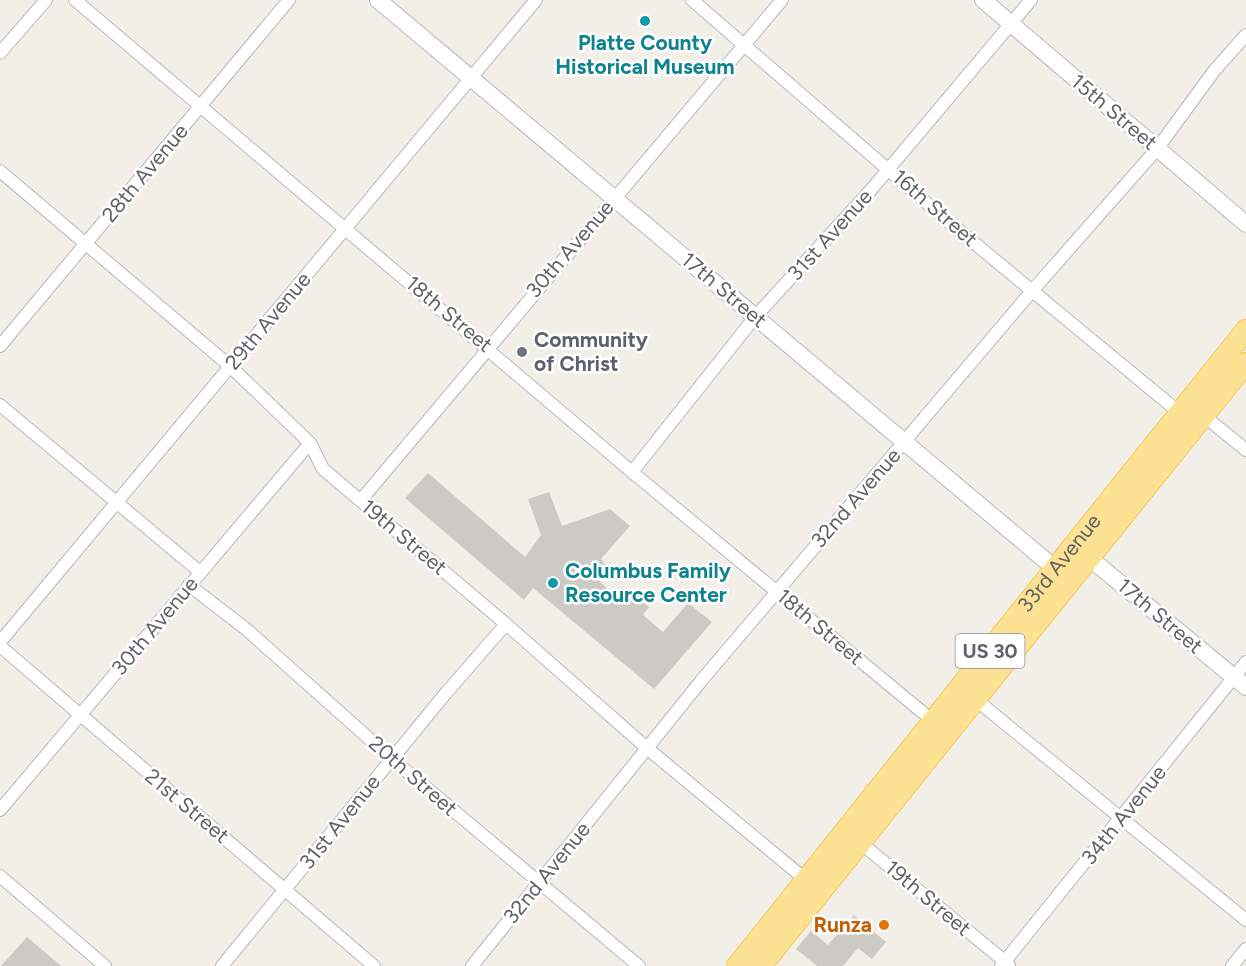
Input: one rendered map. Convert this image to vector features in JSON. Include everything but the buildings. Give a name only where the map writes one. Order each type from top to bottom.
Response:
[{"type":"highway","name":"33rd Avenue","points":[[737,966],[813,886],[853,836],[975,699],[1180,414],[1246,330]]},
{"type":"highway","name":"33rd Avenue","points":[[1081,551],[1203,415],[1246,363]]},
{"type":"highway","name":"33rd Avenue","points":[[853,836],[933,721],[1063,575]]},
{"type":"highway","name":"33rd Avenue","points":[[760,966],[813,886]]},
{"type":"main road","name":"17th Street","points":[[378,0],[1063,575]]},
{"type":"main road","name":"15th Street","points":[[983,0],[1246,224]]},
{"type":"main road","name":"17th Street","points":[[1081,551],[1240,682]]},
{"type":"street","points":[[0,53],[46,0]]},
{"type":"street","name":"18th Street","points":[[75,0],[632,472],[933,721]]},
{"type":"street","name":"28th Avenue","points":[[0,346],[289,0]]},
{"type":"street","name":"29th Avenue","points":[[0,644],[115,502],[231,367],[536,0]]},
{"type":"street","name":"16th Street","points":[[692,0],[1032,291],[1180,414]]},
{"type":"street","name":"30th Avenue","points":[[361,500],[487,347],[782,0]]},
{"type":"street","name":"31st Avenue","points":[[632,472],[755,317],[889,169],[1031,0]]},
{"type":"street","name":"32nd Avenue","points":[[472,966],[777,592],[1032,291],[1157,148],[1214,71],[1246,35]]},
{"type":"street","name":"19th Street","points":[[0,171],[231,367],[310,442],[323,469],[507,624],[648,749],[813,886]]},
{"type":"street","points":[[0,405],[200,572]]},
{"type":"street","points":[[1203,415],[1246,450]]},
{"type":"street","name":"30th Avenue","points":[[0,810],[310,442]]},
{"type":"street","name":"20th Street","points":[[189,585],[246,629],[392,759],[639,966]]},
{"type":"street","name":"31st Avenue","points":[[222,966],[392,759],[507,624]]},
{"type":"street","name":"21st Street","points":[[0,644],[374,966]]},
{"type":"street","name":"34th Avenue","points":[[1005,964],[1121,819],[1240,682],[1246,662]]},
{"type":"street","points":[[975,699],[1246,920]]},
{"type":"street","name":"19th Street","points":[[853,836],[1005,964]]},
{"type":"street","points":[[0,876],[105,966]]},
{"type":"street","points":[[1232,966],[1246,949]]},
{"type":"place","name":"Platte County Historical Museum","points":[[645,21]]},
{"type":"place","name":"Community of Christ","points":[[522,352]]},
{"type":"place","name":"Columbus Family Resource Center","points":[[553,583]]},
{"type":"place","name":"Runza","points":[[884,925]]}]
